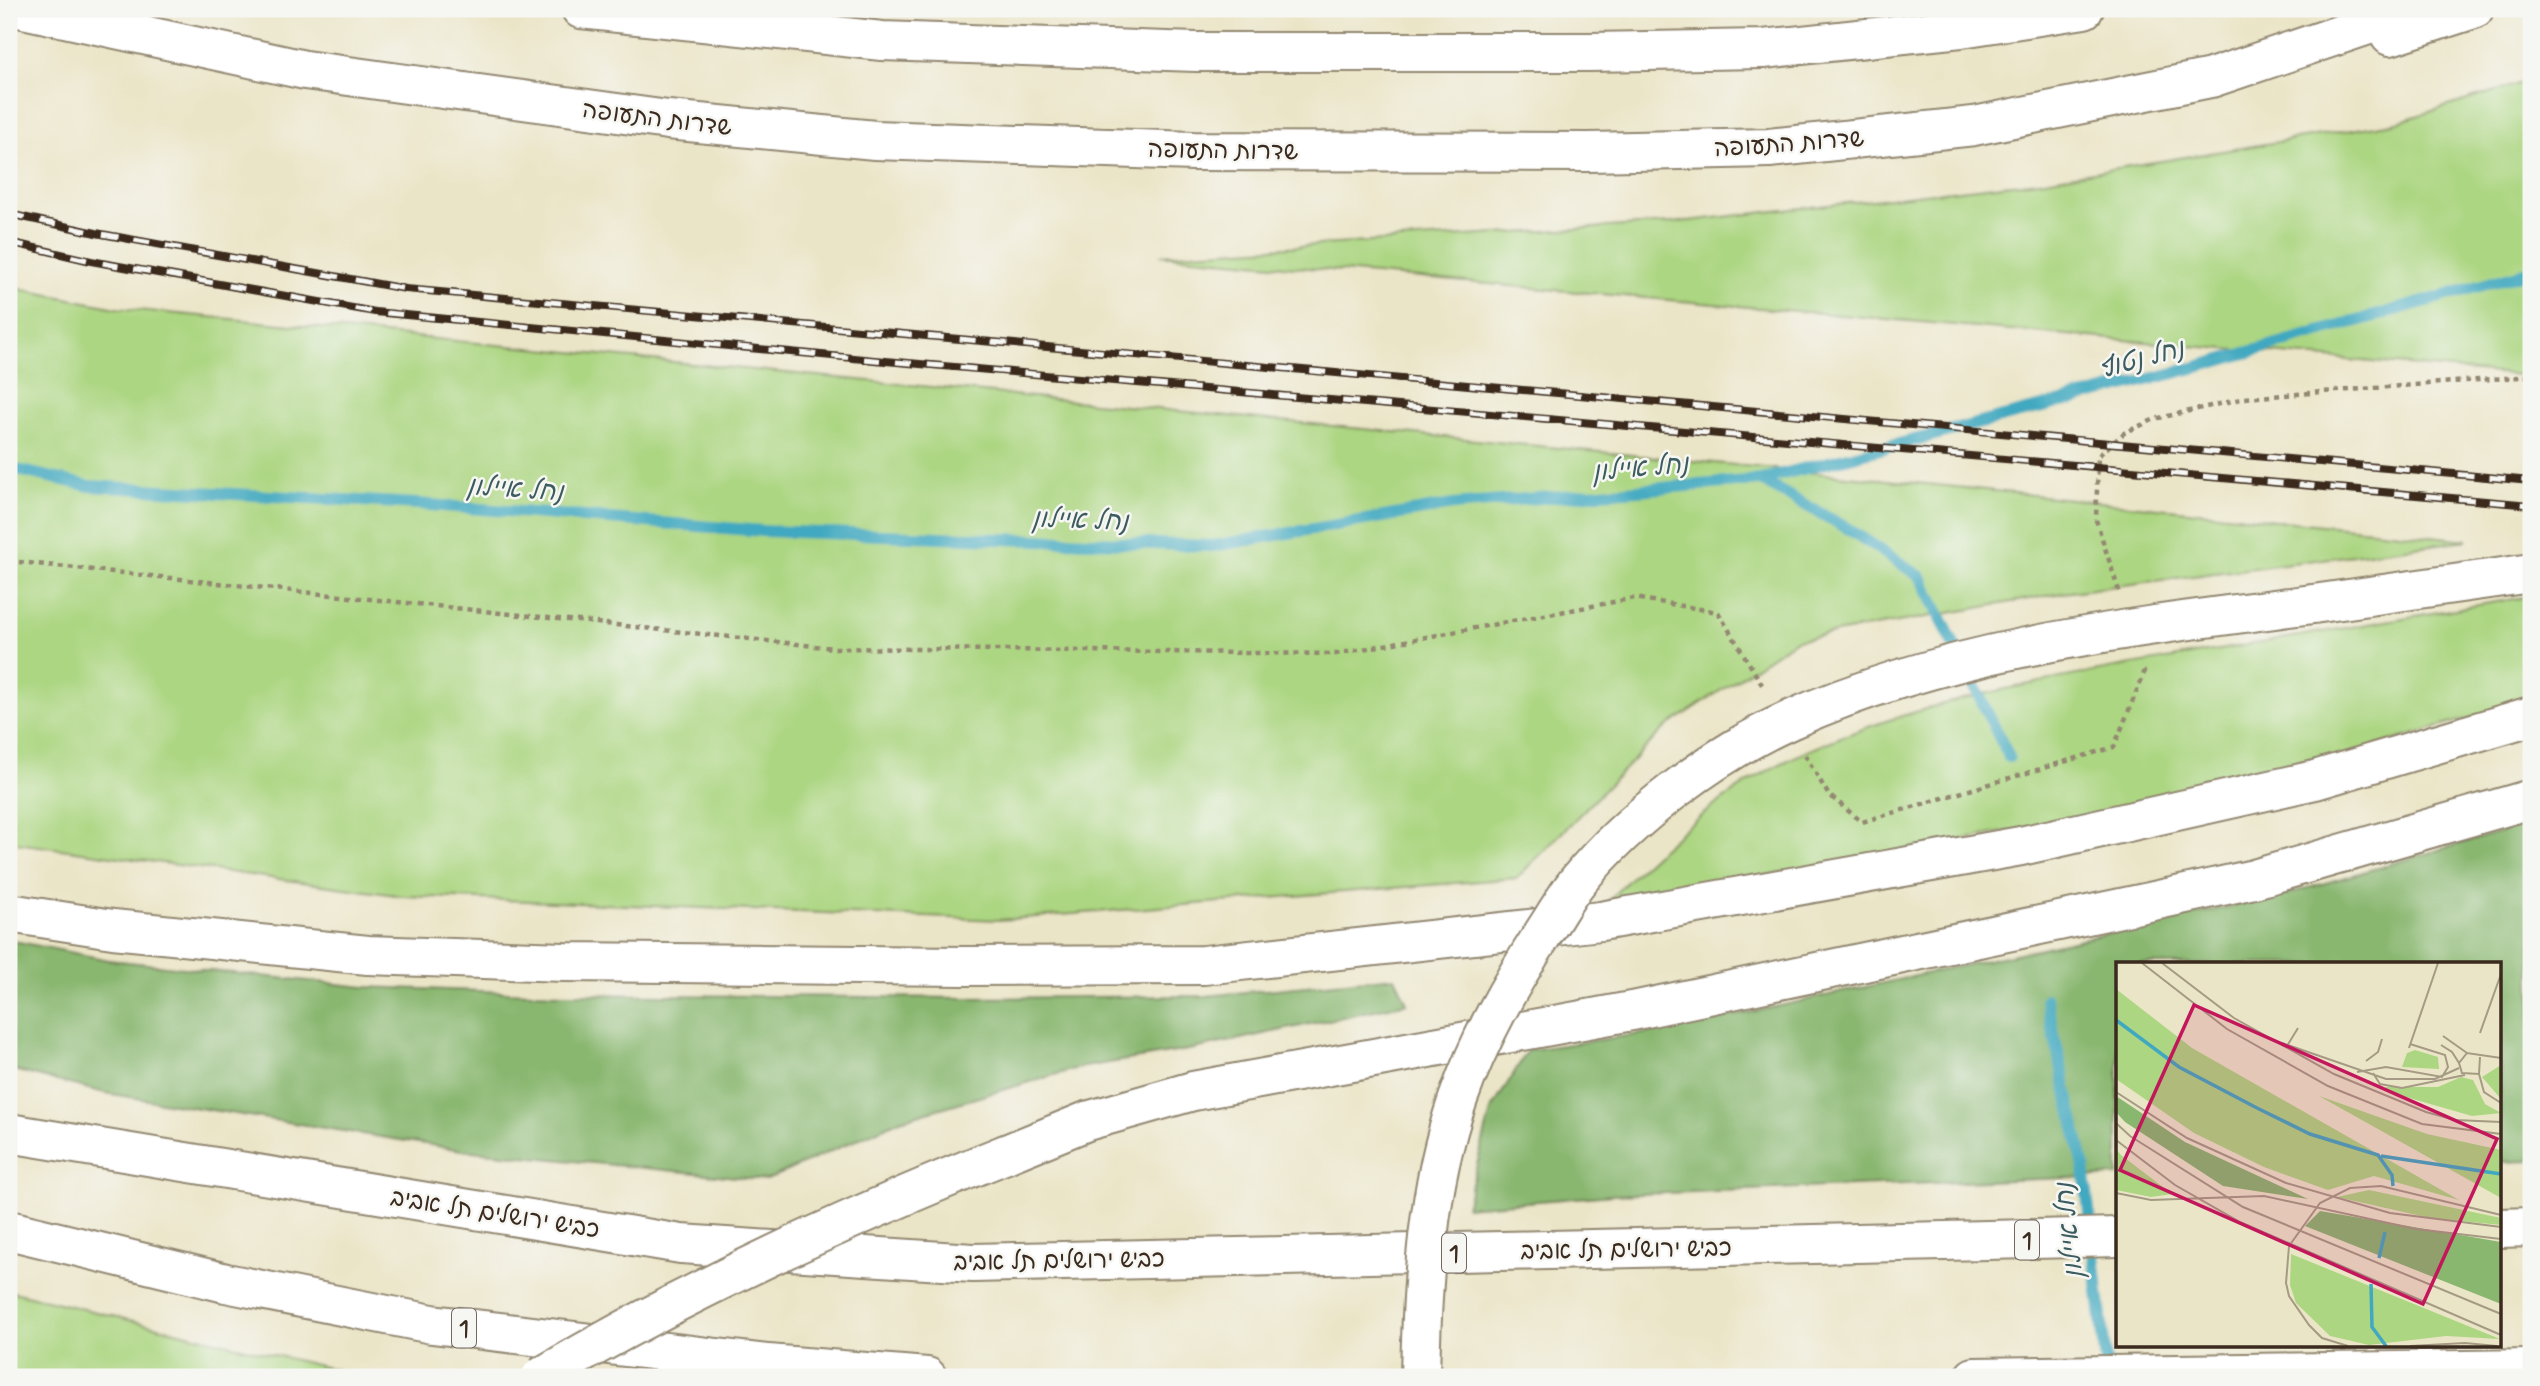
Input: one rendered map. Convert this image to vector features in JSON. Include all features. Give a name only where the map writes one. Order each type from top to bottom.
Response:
[{"type":"main road","name":"שדרות התעופה","points":[[23,9],[305,70],[668,120],[875,140],[1180,150],[1589,152],[1769,148],[1973,126],[2211,78],[2416,9]]},
{"type":"main road","points":[[581,9],[882,41],[1196,52],[1589,52],[1763,48],[1961,28],[2084,9]]},
{"type":"main road","points":[[2211,78],[2354,48],[2474,9]]},
{"type":"main road","points":[[1420,1377],[1422,1278],[1437,1180],[1457,1099],[1501,999],[1577,882],[1620,838],[1667,797],[1727,754],[1790,720],[1877,687],[1990,654],[2155,625],[2531,573]]},
{"type":"main road","points":[[9,913],[113,929],[368,955],[577,962],[965,967],[1204,965],[1601,922],[2021,846],[2315,780],[2531,716]]},
{"type":"main road","points":[[541,1377],[633,1323],[775,1253],[1087,1121],[1193,1091],[1637,1010],[2254,879],[2531,799]]},
{"type":"main road","name":"כביש ירושלים תל אביב","points":[[9,1133],[681,1244],[972,1263],[2116,1237]]},
{"type":"main road","points":[[2502,1228],[2531,1227]]},
{"type":"main road","name":"1","points":[[9,1230],[226,1283],[432,1324],[768,1364],[927,1377]]},
{"type":"main road","points":[[1974,1377],[2531,1369]]},
{"type":"path","points":[[2120,596],[2096,520],[2098,456],[2124,433],[2155,419],[2245,398],[2531,376]]},
{"type":"path","points":[[9,561],[848,648],[1336,654],[1634,598],[1718,612],[1766,691]]},
{"type":"path","points":[[1801,748],[1828,794],[1863,822],[2114,747],[2144,673],[2140,660]]},
{"type":"green space","points":[[2531,80],[2531,376],[1160,255],[1671,223],[2038,181],[2394,123]]},
{"type":"green space","points":[[9,287],[117,308],[1868,478],[2468,540],[2063,593],[1796,640],[1666,727],[1517,878],[999,920],[403,896],[9,842]]},
{"type":"green space","points":[[2531,596],[2531,700],[2321,762],[2094,816],[1605,904],[1673,839],[1749,782],[1805,752],[1896,718],[1942,704],[2036,683]]},
{"type":"green space","points":[[2531,823],[2531,1161],[2502,1162],[2502,962],[2116,962],[2116,1176],[1613,1195],[1466,1207],[1491,1111],[1528,1050],[1675,1029],[2291,893]]},
{"type":"green space","points":[[9,940],[109,960],[365,987],[563,994],[965,998],[1206,996],[1395,977],[1407,1003],[1194,1049],[1078,1068],[900,1120],[767,1180],[462,1150],[105,1093],[9,1069]]},
{"type":"green space","points":[[9,1291],[366,1377],[9,1377]]},
{"type":"waterway","name":"נחל נטוף","points":[[1760,480],[2197,367],[2531,271]]},
{"type":"waterway","name":"נחל איילון","points":[[9,468],[89,486],[417,504],[763,531],[1213,546],[1453,505],[1760,480],[1847,528],[1921,577],[2009,757]]},
{"type":"waterway","name":"נחל איילון","points":[[2046,999],[2084,1167],[2107,1371]]},
{"type":"railway","points":[[9,214],[96,233],[406,289],[2531,481]]},
{"type":"railway","points":[[9,242],[91,261],[375,312],[874,360],[2531,505]]}]
